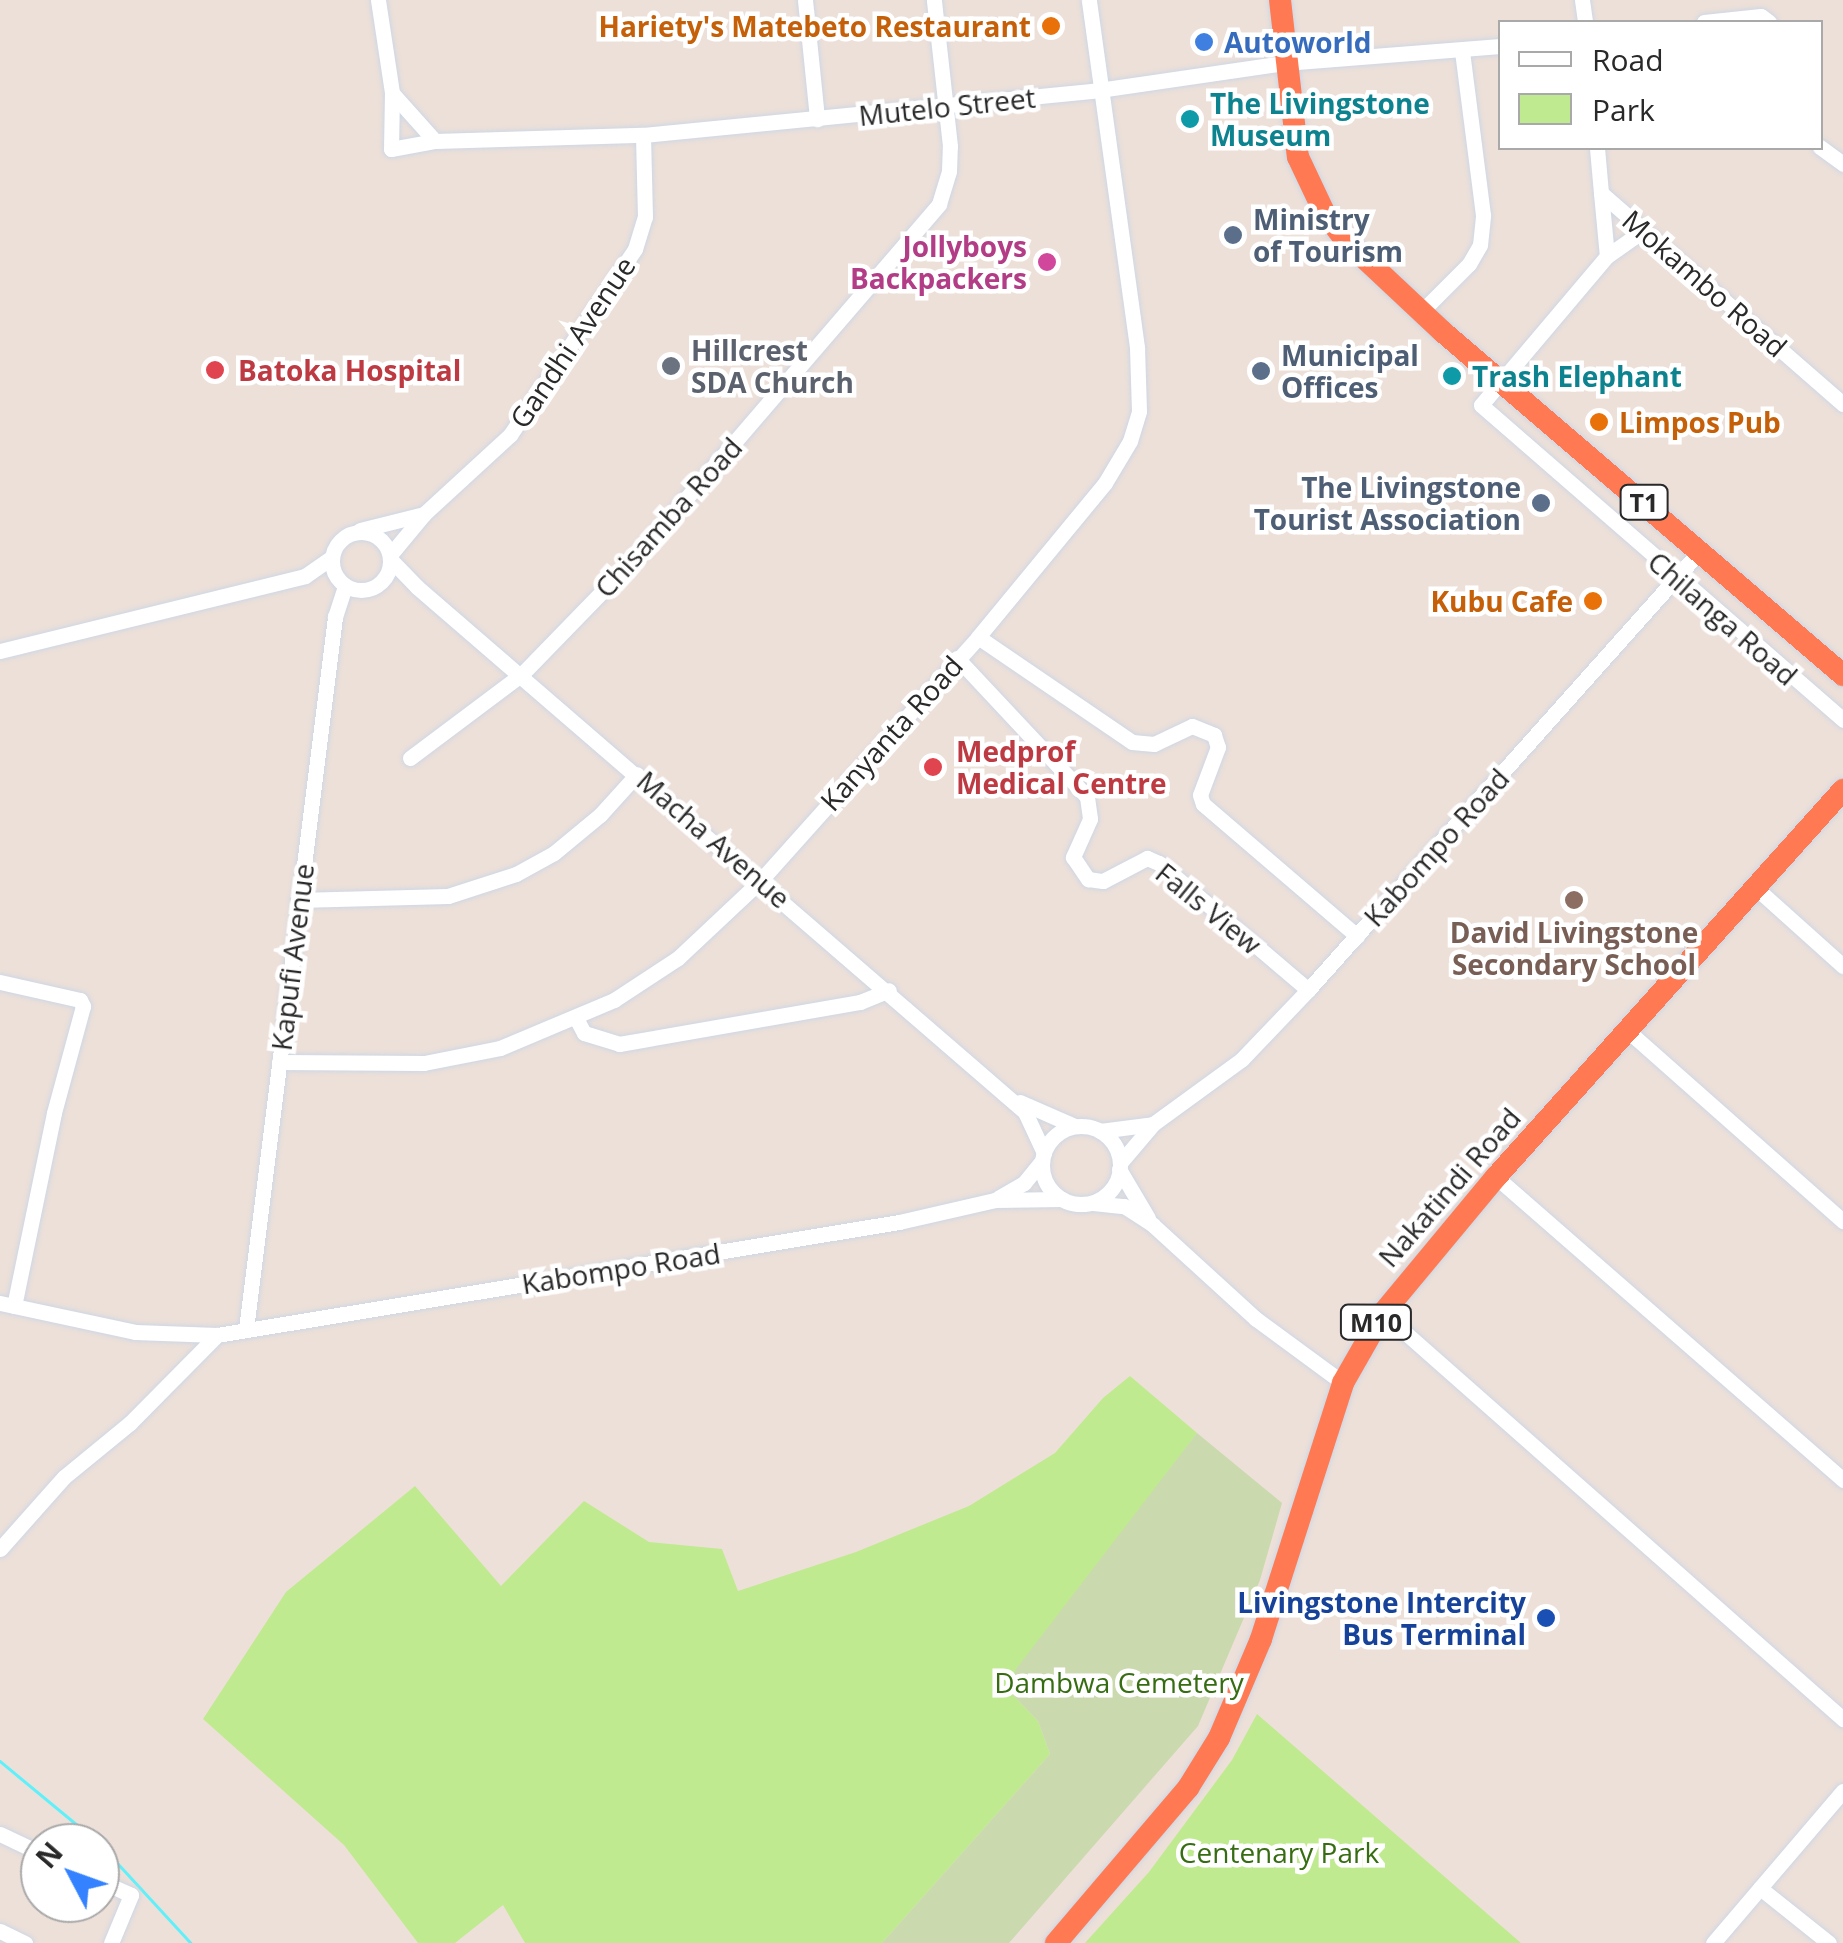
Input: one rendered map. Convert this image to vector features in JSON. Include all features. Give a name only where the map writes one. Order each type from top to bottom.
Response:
[{"type":"highway","name":"T1","points":[[1266,0],[1278,64],[1286,161],[1304,208],[1346,259],[1431,317],[1843,674]]},
{"type":"highway","name":"T1","points":[[1278,64],[1280,0]]},
{"type":"highway","name":"Nakatindi Road","points":[[1056,1943],[1188,1788],[1219,1738],[1261,1639],[1343,1382],[1382,1313],[1496,1177],[1843,790]]},
{"type":"street","points":[[378,0],[392,93],[436,141]]},
{"type":"street","points":[[805,0],[817,119]]},
{"type":"street","name":"Chisamba Road","points":[[410,758],[522,674],[634,559],[939,204],[949,171],[947,106],[934,0]]},
{"type":"street","name":"Kanyanta Road","points":[[278,1062],[424,1063],[500,1048],[614,1000],[678,958],[762,880],[978,636],[1105,482],[1130,442],[1139,411],[1137,347],[1089,0]]},
{"type":"street","points":[[1723,20],[1762,16],[1767,20]]},
{"type":"street","name":"Mutelo Street","points":[[392,93],[392,149],[436,141],[643,135],[817,119],[1099,90],[1278,64],[1498,46]]},
{"type":"street","points":[[1431,317],[1480,245],[1483,215],[1462,50]]},
{"type":"street","name":"Gandhi Avenue","points":[[390,557],[424,514],[510,435],[635,250],[646,217],[643,135]]},
{"type":"street","name":"Mokambo Road","points":[[1597,150],[1601,193],[1843,404]]},
{"type":"street","points":[[1601,193],[1607,256]]},
{"type":"street","points":[[1500,380],[1607,256],[1644,230]]},
{"type":"street","name":"Chilanga Road","points":[[1500,380],[1482,401],[1484,410],[1843,720]]},
{"type":"street","points":[[1572,488],[1596,462]]},
{"type":"street","name":"Gandhi Avenue","points":[[356,532],[424,514]]},
{"type":"street","points":[[0,651],[305,576],[332,557],[340,540],[356,532],[374,534],[390,557],[384,579],[376,586]]},
{"type":"street","name":"Kabompo Road","points":[[1120,1166],[1153,1124],[1242,1058],[1308,990],[1700,550]]},
{"type":"street","points":[[332,557],[342,584]]},
{"type":"street","name":"Macha Avenue","points":[[390,557],[416,587],[762,880],[1007,1096],[1038,1131],[1043,1157]]},
{"type":"street","points":[[305,576],[355,590],[416,587]]},
{"type":"street","name":"Kapufi Avenue","points":[[246,1329],[298,900],[342,584]]},
{"type":"street","points":[[978,636],[1132,742],[1154,744],[1192,726],[1214,735],[1218,746],[1200,795],[1203,804],[1357,936]]},
{"type":"street","name":"Falls View","points":[[957,658],[1087,797],[1090,819],[1073,856],[1088,879],[1103,880],[1147,858],[1159,863],[1308,990]]},
{"type":"street","points":[[298,900],[448,896],[516,874],[554,853],[585,828],[637,774]]},
{"type":"street","points":[[1756,888],[1843,966]]},
{"type":"street","points":[[0,982],[80,1000],[84,1006],[7,1304]]},
{"type":"street","points":[[576,1018],[584,1034],[619,1044],[860,1002],[888,990]]},
{"type":"street","points":[[1628,1032],[1843,1221]]},
{"type":"street","name":"Macha Avenue","points":[[1007,1096],[1076,1126]]},
{"type":"street","name":"Kabompo Road","points":[[1100,1131],[1153,1124]]},
{"type":"street","points":[[1153,1225],[1120,1166],[1110,1139],[1100,1131],[1076,1126],[1052,1138],[1043,1157],[1047,1186],[1062,1199],[1124,1206],[1153,1225],[1256,1319],[1343,1382]]},
{"type":"street","name":"Kabompo Road","points":[[995,1200],[1024,1182],[1043,1157]]},
{"type":"street","points":[[1092,1202],[1113,1187],[1120,1166]]},
{"type":"street","points":[[1496,1177],[1843,1480]]},
{"type":"street","name":"Kabompo Road","points":[[7,1304],[135,1332],[217,1334],[898,1222],[995,1200],[1062,1199]]},
{"type":"street","points":[[1382,1313],[1843,1719]]},
{"type":"street","points":[[0,1550],[64,1477],[130,1423],[217,1334]]},
{"type":"street","points":[[1713,1943],[1843,1790]]},
{"type":"street","points":[[1760,1888],[1829,1943]]},
{"type":"street","points":[[120,1890],[131,1895],[120,1921]]},
{"type":"street","points":[[0,1931],[24,1943]]},
{"type":"green space","points":[[1130,1376],[1197,1433],[1009,1691],[1038,1721],[1050,1754],[882,1943],[525,1943],[503,1905],[455,1943],[418,1943],[344,1845],[203,1719],[286,1592],[415,1486],[501,1586],[584,1501],[649,1542],[722,1549],[738,1591],[856,1552],[969,1506],[1055,1453],[1103,1398]]},
{"type":"green space","name":"Dambwa Cemetery","points":[[1197,1433],[1282,1503],[1260,1580],[1198,1726],[1009,1943],[882,1943],[1050,1754],[1038,1721],[1009,1691],[1016,1669]]},
{"type":"green space","name":"Centenary Park","points":[[1257,1714],[1521,1943],[1085,1943],[1149,1872],[1232,1760]]},
{"type":"waterway","points":[[0,1761],[75,1823]]},
{"type":"waterway","points":[[120,1866],[191,1943]]},
{"type":"place","name":"Hariety's Matebeto Restaurant","points":[[1051,26]]},
{"type":"place","name":"Autoworld","points":[[1204,42]]},
{"type":"place","name":"The Livingstone Museum","points":[[1190,119]]},
{"type":"place","name":"Ministry of Tourism","points":[[1233,235]]},
{"type":"place","name":"Jollyboys Backpackers","points":[[1047,262]]},
{"type":"place","name":"Hillcrest SDA Church","points":[[671,366]]},
{"type":"place","name":"Batoka Hospital","points":[[215,370]]},
{"type":"place","name":"Municipal Offices","points":[[1261,371]]},
{"type":"place","name":"Trash Elephant","points":[[1452,376]]},
{"type":"place","name":"Limpos Pub","points":[[1599,422]]},
{"type":"place","name":"The Livingstone Tourist Association","points":[[1541,503]]},
{"type":"place","name":"Kubu Cafe","points":[[1593,601]]},
{"type":"place","name":"Medprof Medical Centre","points":[[933,767]]},
{"type":"place","name":"David Livingstone Secondary School","points":[[1574,900]]},
{"type":"place","name":"Livingstone Intercity Bus Terminal","points":[[1546,1618]]}]
